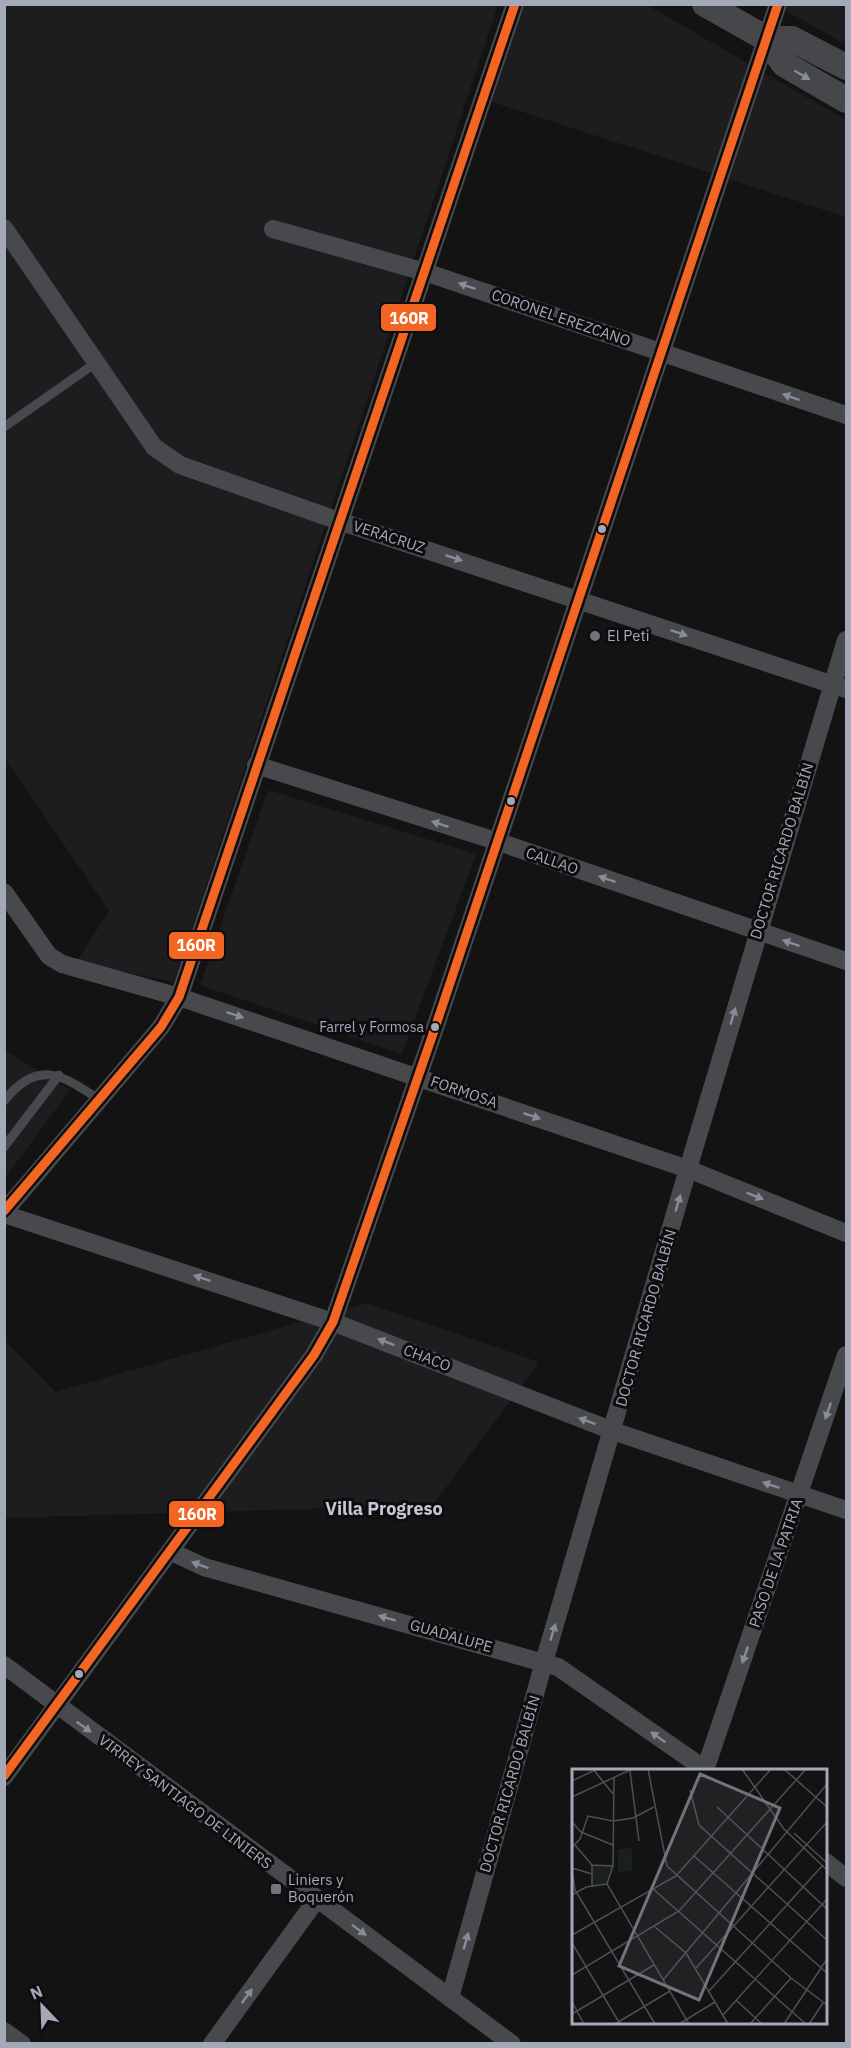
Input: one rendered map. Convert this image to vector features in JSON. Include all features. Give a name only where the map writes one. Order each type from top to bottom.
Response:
[{"type":"main road","points":[[705,4],[766,39],[784,64],[846,100]]},
{"type":"main road","points":[[766,39],[792,39],[846,67]]},
{"type":"street","points":[[4,1213],[171,1014],[179,997],[515,4]]},
{"type":"street","points":[[4,1777],[314,1355],[333,1322],[778,4]]},
{"type":"street","name":"VERACRUZ","points":[[4,228],[154,447],[180,465],[339,521],[839,686]]},
{"type":"street","name":"CORONEL EREZCANO","points":[[273,229],[425,272],[846,415]]},
{"type":"street","name":"DOCTOR RICARDO BALBÍN","points":[[450,1998],[544,1662],[758,932],[839,686],[846,640]]},
{"type":"street","name":"CALLAO","points":[[256,765],[496,841],[846,962]]},
{"type":"street","name":"FORMOSA","points":[[4,892],[53,959],[179,997],[688,1169],[846,1233]]},
{"type":"street","name":"CHACO","points":[[4,1213],[333,1322],[613,1431],[846,1510]]},
{"type":"street","name":"PASO DE LA PATRIA","points":[[706,1769],[846,1355]]},
{"type":"street","name":"GUADALUPE","points":[[171,1552],[204,1567],[544,1662],[568,1673],[705,1769]]},
{"type":"street","name":"VIRREY SANTIAGO DE LINIERS","points":[[4,1665],[57,1707],[512,2043]]},
{"type":"street","points":[[827,1864],[846,1878]]},
{"type":"street","points":[[212,2043],[317,1899]]},
{"type":"street","points":[[4,2031],[22,2043]]},
{"type":"lane","points":[[4,427],[97,362]]},
{"type":"lane","points":[[4,1101],[15,1087],[27,1078],[37,1075],[60,1075],[100,1100]]},
{"type":"lane","points":[[4,1147],[60,1075]]},
{"type":"shaded area","points":[[4,5],[498,5],[174,982],[76,962],[109,911],[5,758]]},
{"type":"shaded area","points":[[523,5],[647,5],[846,120],[846,217],[492,102]]},
{"type":"shaded area","points":[[776,5],[846,5],[846,45]]},
{"type":"shaded area","points":[[268,790],[476,854],[402,1054],[200,985]]},
{"type":"shaded area","points":[[4,1050],[70,1090],[5,1178],[4,1178]]},
{"type":"shaded area","points":[[367,1303],[539,1362],[433,1505],[5,1518],[4,1339],[55,1392]]},
{"type":"transit line","name":"160R","points":[[4,1211],[161,1027],[179,997],[515,4]]},
{"type":"transit line","name":"160R","points":[[4,1776],[314,1355],[333,1322],[435,1028],[778,4]]},
{"type":"place","name":"El Peti","points":[[595,636]]},
{"type":"place","name":"Farrel y Formosa","points":[[435,1027]]},
{"type":"place","name":"Liniers y Boquerón","points":[[276,1889]]},
{"type":"district","name":"Villa Progreso","points":[[384,1509]]}]
